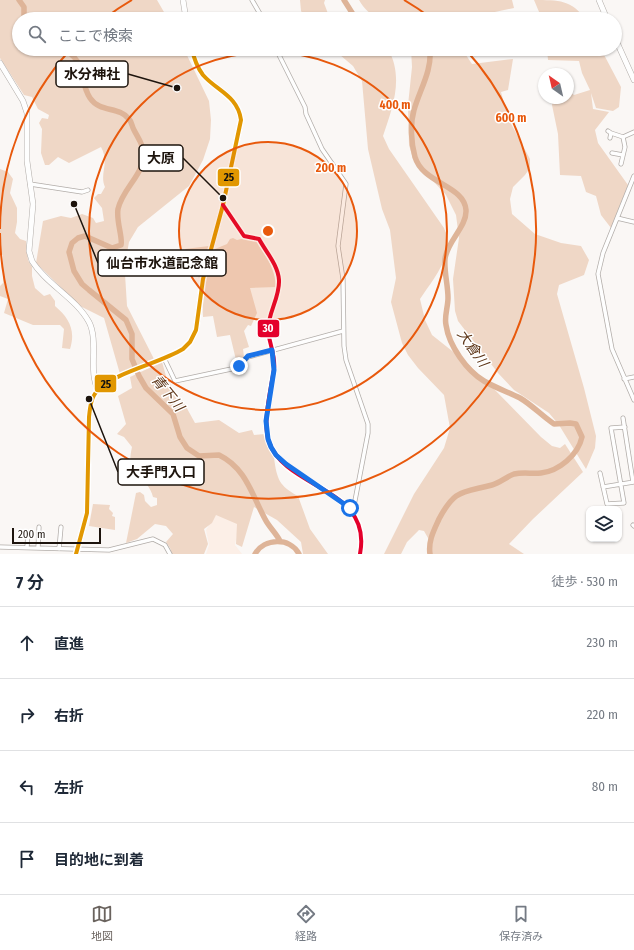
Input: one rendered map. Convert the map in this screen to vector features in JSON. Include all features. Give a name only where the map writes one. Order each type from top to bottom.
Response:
[{"type":"main road","points":[[183,0],[185,12]]},
{"type":"main road","points":[[599,0],[604,12]]},
{"type":"main road","points":[[622,53],[634,80]]},
{"type":"main road","points":[[77,552],[87,514],[90,408],[91,402],[98,389],[120,377],[185,347],[194,335],[203,279],[223,205],[239,134],[240,115],[238,107],[229,96],[203,75],[196,65],[194,56]]},
{"type":"main road","points":[[0,62],[14,84],[25,107],[27,161],[33,204],[29,251],[32,260],[90,323],[94,339],[96,382],[98,389]]},
{"type":"street","points":[[252,0],[259,12]]},
{"type":"street","points":[[280,56],[305,107],[306,114],[322,149],[346,184],[338,246],[343,279],[343,330],[346,360],[368,428],[353,511],[362,535],[360,554]]},
{"type":"street","points":[[610,138],[609,132],[623,137],[634,132]]},
{"type":"street","points":[[621,164],[624,147],[623,137]]},
{"type":"street","points":[[612,153],[623,155]]},
{"type":"street","points":[[634,176],[603,253],[598,274],[612,349],[634,400]]},
{"type":"street","points":[[30,184],[82,192],[88,190]]},
{"type":"street","points":[[223,205],[244,236],[259,239],[277,272],[279,281],[268,323],[274,370],[266,421],[268,439],[271,447],[276,455],[286,464],[353,511]]},
{"type":"street","points":[[617,218],[634,222]]},
{"type":"street","points":[[164,358],[175,381],[236,368],[248,356],[343,330]]},
{"type":"street","points":[[624,379],[634,377]]},
{"type":"street","points":[[603,487],[634,482],[623,418]]},
{"type":"street","points":[[600,473],[608,504],[624,503],[611,428],[625,427]]},
{"type":"street","points":[[38,548],[39,527]]},
{"type":"street","points":[[59,549],[61,527]]},
{"type":"street","points":[[27,547],[28,533]]},
{"type":"street","points":[[0,547],[59,549],[77,552],[108,550],[153,539],[165,545],[170,554]]},
{"type":"shaded area","points":[[0,0],[157,0],[164,12],[12,12],[12,56],[187,56],[209,101],[211,120],[210,139],[203,160],[189,186],[138,227],[129,242],[126,259],[125,274],[127,306],[154,359],[120,374],[104,318],[80,306],[36,263],[43,221],[61,216],[71,218],[82,214],[93,218],[96,223],[104,221],[102,208],[94,198],[98,194],[101,194],[105,187],[103,178],[105,158],[101,147],[69,163],[58,157],[49,165],[45,165],[41,153],[42,129],[39,123],[42,118],[48,119],[49,115],[38,109],[32,97],[24,95],[0,58]]},
{"type":"shaded area","points":[[300,0],[325,0],[324,3],[327,12],[301,11]]},
{"type":"shaded area","points":[[359,0],[512,0],[514,8],[495,12],[369,12]]},
{"type":"shaded area","points":[[534,0],[564,2],[579,12],[539,12]]},
{"type":"shaded area","points":[[341,56],[391,56],[395,70],[395,92],[383,136],[389,149],[444,228],[448,238],[448,247],[443,263],[420,299],[425,320],[432,335],[466,362],[541,437],[552,446],[560,448],[565,444],[583,472],[509,544],[524,554],[431,554],[428,538],[424,531],[419,530],[407,542],[401,554],[384,554],[414,494],[444,448],[450,428],[444,395],[418,368],[408,355],[402,343],[391,302],[396,278],[390,230],[382,209],[368,149],[362,81],[353,66]]},
{"type":"shaded area","points":[[411,56],[467,56],[472,64],[513,59],[508,90],[501,92],[509,120],[530,159],[530,168],[513,187],[510,199],[512,214],[535,234],[561,243],[581,246],[589,260],[584,275],[559,285],[557,294],[596,436],[595,448],[586,469],[559,425],[549,413],[514,390],[498,373],[458,321],[455,311],[453,279],[459,238],[456,215],[446,195],[413,159],[409,145],[408,105],[412,67]]},
{"type":"shaded area","points":[[548,56],[605,56],[621,87],[619,107],[613,111],[596,108],[591,93],[593,109],[609,112],[595,130],[598,143],[628,185],[611,228],[601,215],[596,196],[586,192],[581,176],[560,175],[558,134],[552,104],[574,104],[574,95],[590,90],[582,73],[579,61],[548,60]]},
{"type":"shaded area","points":[[0,169],[8,172],[13,179],[10,193],[17,208],[15,233],[20,239],[26,241],[28,260],[32,267],[32,276],[35,288],[44,296],[50,294],[55,301],[55,306],[64,315],[70,325],[72,330],[72,342],[70,349],[62,348],[64,329],[60,325],[33,325],[4,313],[8,299],[0,296],[0,286],[3,283],[3,255],[0,254]]},
{"type":"shaded area","points":[[233,238],[237,240],[245,238],[258,241],[272,268],[276,287],[250,288],[257,313],[251,326],[248,325],[244,331],[249,347],[243,349],[244,357],[237,364],[230,335],[217,337],[213,316],[203,317],[203,300],[206,283],[215,249],[227,244],[230,239]]},
{"type":"shaded area","points":[[209,246],[199,279],[195,259],[189,255],[185,249]]},
{"type":"shaded area","points":[[162,362],[166,376],[195,423],[219,420],[239,433],[252,430],[254,435],[265,434],[273,452],[276,471],[280,481],[287,489],[298,496],[310,529],[328,554],[303,554],[301,542],[277,520],[254,507],[242,547],[236,544],[237,524],[216,515],[212,523],[204,529],[208,544],[204,554],[172,554],[166,542],[173,534],[166,526],[155,524],[137,539],[126,543],[136,493],[140,492],[144,495],[145,501],[151,507],[157,505],[157,498],[153,497],[150,489],[137,476],[131,466],[130,458],[132,447],[124,437],[117,434],[126,424],[118,396],[132,388],[130,377]]},
{"type":"shaded area","points":[[93,504],[110,505],[109,509],[113,513],[112,516],[115,517],[115,530],[89,526]]},
{"type":"shaded area","points":[[217,513],[239,523],[235,545],[242,554],[206,554],[209,545],[206,530]]},
{"type":"waterway","name":"青下川","points":[[19,0],[24,7],[24,12]]},
{"type":"waterway","name":"大倉川","points":[[344,0],[352,12]]},
{"type":"waterway","name":"青下川","points":[[73,56],[81,70],[86,91],[90,98],[99,106],[120,112],[130,120],[142,146],[143,155],[139,171],[125,193],[118,209],[121,245],[112,248],[85,236],[78,238],[72,243],[69,252],[74,271],[82,284],[126,320],[132,334],[132,359],[139,376],[146,388],[173,414],[180,437],[187,448],[199,456],[219,455],[236,467],[247,483],[267,522],[280,541]]},
{"type":"waterway","name":"大倉川","points":[[430,56],[425,80],[416,102],[413,115],[412,140],[415,157],[419,166],[426,173],[458,195],[464,202],[466,210],[463,222],[449,246],[445,259],[448,298],[446,322],[451,341],[465,364],[478,377],[520,398],[554,424],[576,424],[582,437],[580,444],[572,456],[561,465],[548,472],[514,474],[495,484],[466,491],[455,497],[445,509],[435,527],[431,540],[430,554]]},
{"type":"waterway","name":"青下川","points":[[255,554],[264,545],[271,542],[283,542],[295,548],[299,554]]},
{"type":"transit line","name":"25","points":[[76,554],[87,513],[89,417],[90,406],[94,395],[99,389],[116,378],[163,359],[183,349],[190,342],[196,330],[203,279],[223,205],[241,120],[236,105],[226,94],[203,75],[194,56]]},
{"type":"transit line","name":"30","points":[[223,205],[244,236],[259,239],[274,264],[278,274],[278,293],[270,317],[268,330],[274,364],[266,425],[269,442],[278,458],[292,470],[341,502],[354,515],[361,532],[360,554]]},
{"type":"place","name":"水分神社","points":[[177,88]]},
{"type":"place","name":"大原","points":[[223,198]]},
{"type":"place","name":"仙台市水道記念館","points":[[74,204]]},
{"type":"place","name":"大手門入口","points":[[89,399]]},
{"type":"route","points":[[239,366],[248,356],[272,350],[274,370],[266,421],[268,439],[271,447],[280,460],[350,508]]}]
